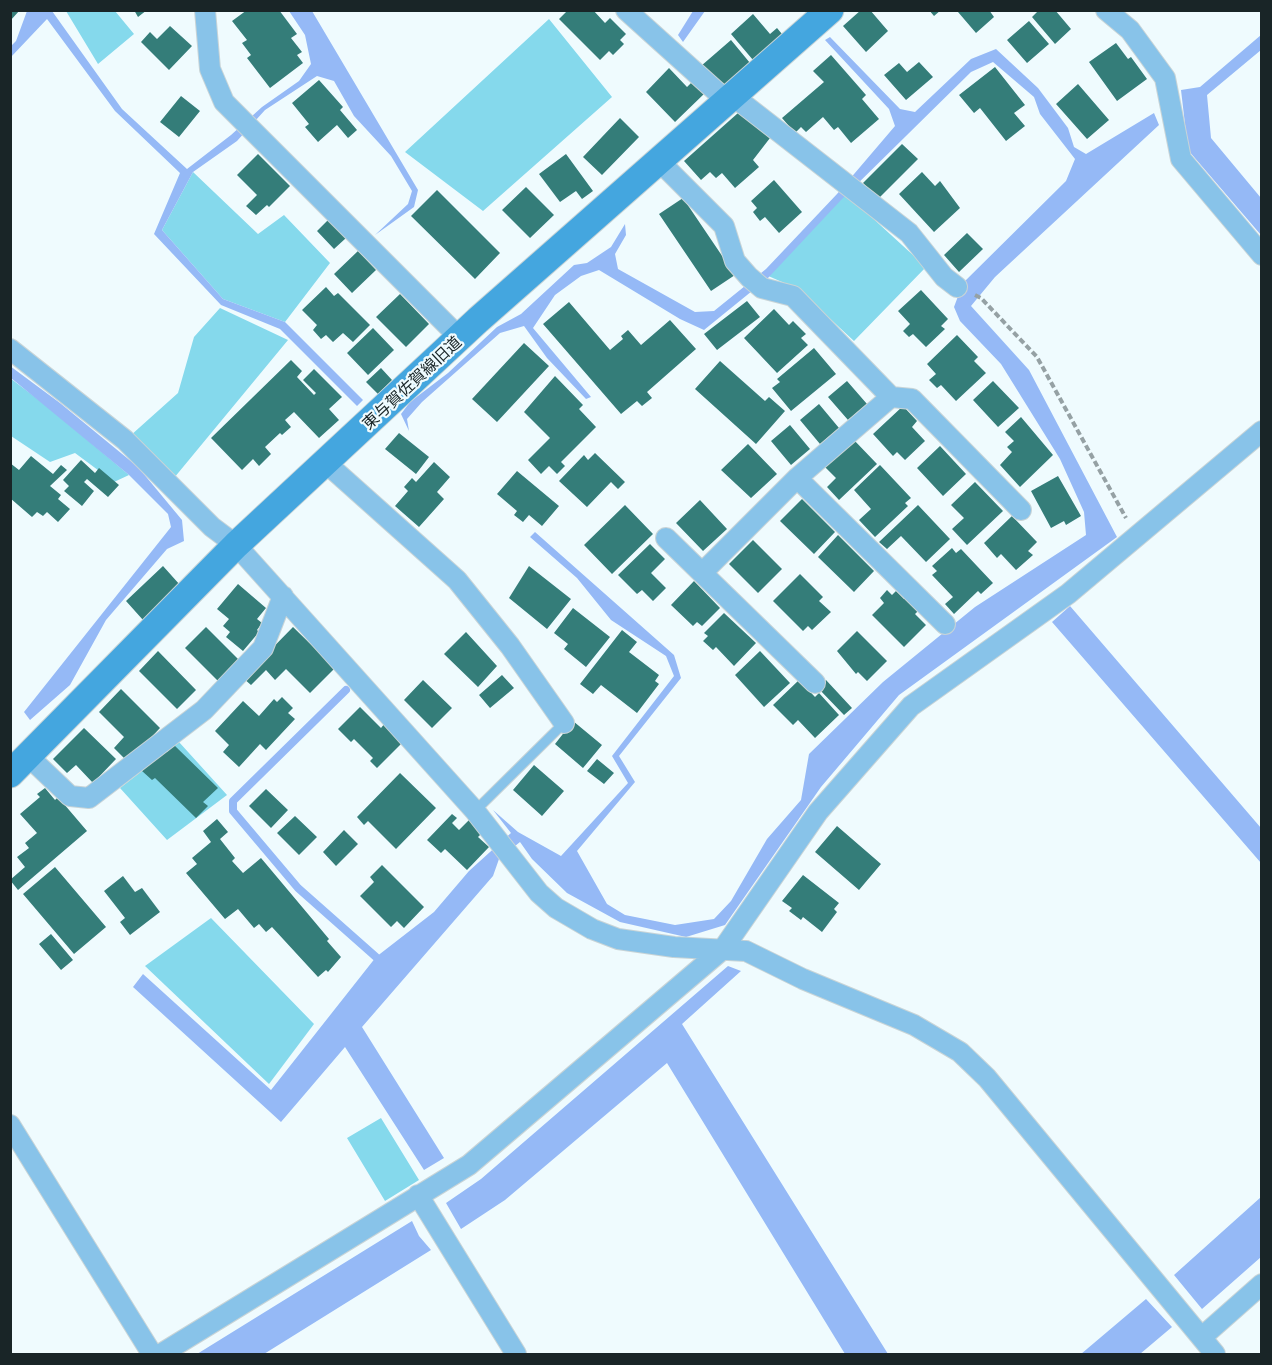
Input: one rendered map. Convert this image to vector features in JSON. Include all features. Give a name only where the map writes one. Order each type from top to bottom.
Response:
[{"type":"main road","name":"東与賀佐賀線旧道","points":[[19,765],[236,545],[460,338],[830,10]]},
{"type":"street","points":[[205,10],[210,69],[224,102],[460,338]]},
{"type":"street","points":[[626,10],[730,99],[909,233],[944,277],[957,287]]},
{"type":"street","points":[[1106,10],[1130,30],[1165,78],[1181,159],[1262,255]]},
{"type":"street","points":[[659,161],[724,226],[735,261],[756,282],[793,296],[891,397],[912,399],[1021,510]]},
{"type":"street","points":[[10,348],[124,440],[212,526],[236,545],[475,811],[539,894],[556,908],[592,929],[618,939],[674,948],[746,951],[803,979],[914,1025],[960,1052],[987,1078],[1215,1354]]},
{"type":"street","points":[[702,573],[797,478],[891,397]]},
{"type":"street","points":[[161,1354],[469,1165],[723,949],[818,812],[911,706],[1068,594],[1262,431]]},
{"type":"street","points":[[326,463],[457,580],[510,646],[564,723]]},
{"type":"street","points":[[797,478],[945,624]]},
{"type":"street","points":[[666,538],[815,683]]},
{"type":"street","points":[[19,765],[70,796],[89,798],[211,702],[263,648],[283,596]]},
{"type":"street","points":[[10,1125],[152,1354]]},
{"type":"street","points":[[418,1195],[516,1354]]},
{"type":"street","points":[[1202,1337],[1262,1284]]},
{"type":"lane","points":[[475,811],[564,723]]},
{"type":"path","points":[[981,298],[1037,357],[1137,537]]},
{"type":"shaded area","points":[[27,11],[52,11],[122,109],[187,169],[231,135],[262,107],[299,81],[311,64],[305,35],[289,11],[312,11],[418,190],[414,207],[375,235],[408,204],[412,191],[391,156],[354,116],[334,81],[317,76],[265,110],[237,141],[193,172],[162,230],[223,299],[285,322],[363,400],[357,406],[280,329],[221,305],[154,234],[180,173],[115,111],[47,19],[11,57],[10,47],[16,41]]},
{"type":"shaded area","points":[[66,11],[115,11],[134,34],[98,64]]},
{"type":"shaded area","points":[[693,11],[705,11],[683,42],[678,35]]},
{"type":"shaded area","points":[[549,19],[612,97],[483,211],[405,152]]},
{"type":"shaded area","points":[[1261,35],[1261,50],[1207,95],[1211,138],[1261,198],[1261,235],[1188,150],[1181,90],[1200,87]]},
{"type":"shaded area","points":[[830,37],[900,109],[915,112],[971,59],[996,49],[1038,88],[1068,128],[1074,147],[1086,154],[1154,113],[1159,125],[995,277],[971,306],[1029,370],[1117,537],[899,695],[821,787],[725,925],[686,937],[620,922],[567,893],[532,859],[520,842],[499,859],[493,876],[362,1027],[444,1158],[424,1170],[345,1047],[281,1122],[133,987],[143,974],[271,1090],[376,957],[434,912],[469,871],[511,833],[493,810],[518,832],[561,856],[628,783],[612,756],[674,676],[666,656],[611,620],[577,578],[530,537],[535,532],[674,655],[681,678],[619,756],[635,782],[577,851],[607,904],[625,915],[675,925],[714,919],[731,901],[767,839],[801,800],[809,754],[883,682],[975,607],[1086,535],[1084,512],[1060,459],[1001,364],[960,321],[954,307],[963,283],[1066,181],[1075,159],[1040,114],[1034,97],[993,62],[971,72],[841,200],[768,278],[704,330],[680,319],[599,270],[581,276],[555,295],[533,328],[591,397],[586,399],[547,358],[524,326],[500,333],[422,402],[407,419],[409,431],[401,414],[410,402],[448,373],[497,327],[521,314],[574,265],[587,263],[611,247],[625,224],[626,235],[615,254],[618,269],[695,312],[714,311],[766,269],[837,194],[895,126],[889,109],[825,40]]},
{"type":"shaded area","points":[[193,172],[258,234],[284,215],[330,263],[285,322],[223,299],[162,230]]},
{"type":"shaded area","points":[[843,191],[926,267],[854,341],[798,289],[766,275]]},
{"type":"shaded area","points":[[220,308],[288,340],[174,478],[130,436],[178,393],[194,337]]},
{"type":"shaded area","points":[[10,366],[60,403],[138,467],[182,520],[184,541],[167,549],[106,620],[70,685],[30,720],[24,712],[171,527],[168,514],[129,475],[11,378]]},
{"type":"shaded area","points":[[10,378],[129,475],[114,482],[75,453],[50,462],[11,436]]},
{"type":"shaded area","points":[[1070,606],[1261,828],[1261,863],[1052,622]]},
{"type":"shaded area","points":[[179,742],[227,795],[167,840],[120,788]]},
{"type":"shaded area","points":[[211,918],[314,1024],[269,1084],[145,966]]},
{"type":"shaded area","points":[[728,966],[741,971],[682,1024],[888,1354],[845,1354],[667,1063],[505,1200],[461,1229],[446,1203],[481,1179]]},
{"type":"shaded area","points":[[381,1118],[419,1180],[385,1201],[347,1138]]},
{"type":"shaded area","points":[[1261,1197],[1261,1257],[1202,1309],[1174,1275]]},
{"type":"shaded area","points":[[412,1221],[419,1236],[431,1250],[264,1354],[197,1354]]},
{"type":"shaded area","points":[[1146,1299],[1172,1327],[1140,1354],[1081,1354]]},
{"type":"building","points":[[10,10],[20,10],[10,21]]},
{"type":"building","points":[[134,10],[147,10],[138,17]]},
{"type":"building","points":[[247,10],[279,10],[297,34],[291,38],[302,52],[297,55],[303,63],[270,88],[247,58],[251,55],[242,43],[247,40],[232,21]]},
{"type":"building","points":[[568,10],[593,10],[605,23],[610,18],[626,34],[620,40],[624,44],[613,55],[609,51],[600,60],[559,19]]},
{"type":"building","points":[[861,10],[870,10],[888,31],[866,52],[843,26]]},
{"type":"building","points":[[929,10],[941,10],[934,16]]},
{"type":"building","points":[[960,10],[989,10],[994,17],[976,33],[958,12]]},
{"type":"building","points":[[1039,10],[1055,10],[1071,29],[1055,44],[1032,17]]},
{"type":"building","points":[[753,14],[770,34],[777,28],[782,34],[753,60],[731,34]]},
{"type":"building","points":[[1029,21],[1049,44],[1027,63],[1007,40]]},
{"type":"building","points":[[170,26],[192,46],[169,70],[141,42],[150,32],[157,39]]},
{"type":"building","points":[[731,40],[750,63],[725,85],[701,66]]},
{"type":"building","points":[[1116,43],[1128,59],[1131,57],[1147,79],[1117,101],[1089,62]]},
{"type":"building","points":[[831,55],[866,95],[862,99],[879,119],[851,143],[838,127],[834,130],[823,117],[806,132],[801,127],[795,133],[782,118],[824,82],[813,71]]},
{"type":"building","points":[[919,62],[933,77],[906,100],[884,75],[899,63],[907,72]]},
{"type":"building","points":[[995,67],[1025,105],[1014,113],[1025,126],[1006,141],[980,108],[974,113],[959,95]]},
{"type":"building","points":[[669,68],[687,87],[693,81],[705,93],[675,122],[646,92]]},
{"type":"building","points":[[319,80],[343,107],[340,110],[357,130],[348,138],[337,125],[318,142],[305,127],[309,124],[292,103]]},
{"type":"building","points":[[1078,84],[1109,120],[1087,139],[1056,104]]},
{"type":"building","points":[[181,96],[200,111],[179,137],[160,122]]},
{"type":"building","points":[[738,113],[770,138],[753,160],[759,167],[735,188],[722,173],[716,178],[710,172],[701,180],[684,161]]},
{"type":"building","points":[[620,118],[639,137],[602,175],[583,157]]},
{"type":"building","points":[[902,144],[918,159],[878,199],[863,183]]},
{"type":"building","points":[[258,154],[290,186],[269,207],[267,205],[256,215],[246,206],[257,195],[237,175]]},
{"type":"building","points":[[566,154],[593,191],[582,199],[576,191],[560,202],[539,174]]},
{"type":"building","points":[[922,172],[935,186],[940,181],[960,208],[934,232],[899,194]]},
{"type":"building","points":[[774,180],[802,212],[779,233],[765,217],[760,221],[753,212],[757,208],[751,201]]},
{"type":"building","points":[[526,187],[554,215],[530,238],[502,210]]},
{"type":"building","points":[[437,190],[500,253],[475,279],[411,216]]},
{"type":"building","points":[[683,198],[735,275],[711,291],[659,214]]},
{"type":"building","points":[[328,220],[346,238],[334,249],[317,231]]},
{"type":"building","points":[[967,233],[983,249],[959,272],[944,255]]},
{"type":"building","points":[[358,251],[376,270],[352,293],[334,274]]},
{"type":"building","points":[[326,287],[334,296],[338,293],[370,325],[353,342],[343,333],[333,342],[326,335],[321,339],[313,330],[317,325],[302,310]]},
{"type":"building","points":[[921,290],[948,319],[941,326],[945,329],[926,347],[913,334],[909,337],[903,331],[910,324],[898,311]]},
{"type":"building","points":[[400,294],[429,324],[406,347],[376,317]]},
{"type":"building","points":[[747,301],[760,317],[717,350],[704,334]]},
{"type":"building","points":[[569,302],[610,350],[623,339],[621,336],[628,330],[641,345],[670,320],[696,349],[647,392],[652,398],[642,406],[637,401],[621,414],[543,324]]},
{"type":"building","points":[[774,309],[789,325],[793,321],[806,334],[801,338],[808,345],[777,373],[744,338]]},
{"type":"building","points":[[373,328],[394,350],[368,375],[347,353]]},
{"type":"building","points":[[957,335],[978,357],[974,361],[986,373],[956,401],[941,385],[937,388],[929,380],[936,374],[927,364]]},
{"type":"building","points":[[524,343],[549,366],[497,422],[472,399]]},
{"type":"building","points":[[814,348],[836,374],[791,411],[772,388],[780,382],[777,379]]},
{"type":"building","points":[[291,360],[302,371],[297,377],[314,395],[316,393],[303,380],[314,369],[342,397],[329,409],[339,420],[319,438],[294,412],[285,420],[291,427],[282,435],[280,433],[265,447],[271,454],[259,466],[253,459],[242,470],[211,438]]},
{"type":"building","points":[[720,361],[765,401],[769,397],[785,411],[756,444],[695,389]]},
{"type":"building","points":[[381,368],[392,380],[378,394],[366,382]]},
{"type":"building","points":[[555,376],[583,405],[579,409],[596,427],[561,462],[565,466],[557,474],[549,466],[541,474],[528,460],[550,438],[524,412]]},
{"type":"building","points":[[847,381],[867,404],[848,420],[828,397]]},
{"type":"building","points":[[993,381],[1019,408],[998,427],[973,400]]},
{"type":"building","points":[[819,404],[839,428],[820,444],[800,420]]},
{"type":"building","points":[[903,406],[917,421],[912,427],[925,441],[905,460],[897,452],[893,456],[873,434]]},
{"type":"building","points":[[1021,417],[1053,455],[1020,487],[1000,465],[1012,452],[1007,447],[1014,441],[1005,432]]},
{"type":"building","points":[[790,425],[810,449],[791,465],[771,441]]},
{"type":"building","points":[[399,433],[429,457],[416,474],[385,449]]},
{"type":"building","points":[[853,439],[877,464],[839,500],[827,487],[836,478],[824,466]]},
{"type":"building","points":[[748,444],[777,474],[751,498],[721,470]]},
{"type":"building","points":[[940,446],[966,474],[943,496],[917,468]]},
{"type":"building","points":[[595,453],[625,482],[618,489],[611,482],[587,507],[559,481],[584,455],[588,460]]},
{"type":"building","points":[[31,456],[53,474],[61,465],[67,470],[50,486],[61,495],[58,499],[70,509],[58,522],[47,512],[43,516],[37,512],[32,517],[10,498],[10,463],[19,470]]},
{"type":"building","points":[[81,460],[95,473],[99,468],[119,485],[108,497],[87,479],[84,482],[94,491],[82,506],[64,491],[69,486],[63,480]]},
{"type":"building","points":[[434,462],[450,477],[437,492],[444,499],[419,527],[395,506],[408,491],[404,487],[412,478],[416,482]]},
{"type":"building","points":[[880,465],[911,498],[905,503],[908,506],[875,537],[859,520],[871,509],[854,490]]},
{"type":"building","points":[[517,471],[559,506],[542,526],[529,515],[523,522],[514,515],[517,511],[497,494]]},
{"type":"building","points":[[1058,476],[1081,516],[1066,525],[1064,521],[1051,528],[1031,491]]},
{"type":"building","points":[[975,482],[1003,511],[967,545],[952,529],[964,518],[951,505]]},
{"type":"building","points":[[802,499],[835,532],[814,554],[780,521]]},
{"type":"building","points":[[700,500],[727,529],[703,551],[676,523]]},
{"type":"building","points":[[625,505],[653,534],[612,574],[584,545]]},
{"type":"building","points":[[918,505],[950,539],[926,562],[901,536],[887,549],[879,542]]},
{"type":"building","points":[[1012,516],[1037,542],[1028,551],[1033,555],[1016,570],[1001,554],[997,558],[984,543]]},
{"type":"building","points":[[838,535],[874,571],[854,592],[818,557]]},
{"type":"building","points":[[753,540],[782,569],[758,593],[729,564]]},
{"type":"building","points":[[650,544],[665,559],[651,573],[666,588],[653,601],[642,590],[637,594],[618,575]]},
{"type":"building","points":[[952,548],[956,553],[961,549],[993,583],[981,594],[978,591],[954,614],[945,604],[953,597],[932,575],[937,571],[932,566]]},
{"type":"building","points":[[163,566],[180,585],[143,620],[126,601]]},
{"type":"building","points":[[529,566],[571,599],[547,629],[509,598]]},
{"type":"building","points":[[800,574],[823,597],[819,601],[831,612],[812,630],[808,626],[803,631],[773,601]]},
{"type":"building","points":[[694,581],[720,608],[702,626],[697,622],[693,626],[671,605]]},
{"type":"building","points":[[238,584],[266,608],[257,619],[262,623],[257,630],[259,632],[243,651],[226,637],[230,632],[223,626],[229,619],[217,609]]},
{"type":"building","points":[[887,590],[892,595],[896,591],[904,599],[907,596],[920,609],[915,614],[926,625],[904,647],[872,615],[884,603],[880,598]]},
{"type":"building","points":[[573,608],[610,637],[586,667],[564,649],[568,644],[554,633]]},
{"type":"building","points":[[724,613],[756,643],[734,666],[716,647],[713,650],[703,641],[708,636],[704,633]]},
{"type":"building","points":[[206,627],[239,660],[218,681],[185,648]]},
{"type":"building","points":[[293,627],[335,668],[310,693],[286,669],[275,680],[266,670],[251,685],[243,678]]},
{"type":"building","points":[[622,630],[637,642],[629,652],[659,675],[655,681],[659,684],[637,713],[601,685],[593,694],[580,684]]},
{"type":"building","points":[[857,631],[887,661],[867,681],[858,672],[856,674],[837,651]]},
{"type":"building","points":[[466,632],[497,666],[478,687],[444,654]]},
{"type":"building","points":[[158,651],[196,690],[177,709],[139,671]]},
{"type":"building","points":[[760,651],[790,683],[764,707],[735,675]]},
{"type":"building","points":[[502,675],[514,688],[490,708],[479,695]]},
{"type":"building","points":[[423,680],[452,708],[432,728],[404,700]]},
{"type":"building","points":[[799,680],[815,697],[819,693],[839,715],[815,738],[798,720],[793,725],[773,705]]},
{"type":"building","points":[[826,680],[852,708],[844,715],[818,688]]},
{"type":"building","points":[[121,689],[160,728],[128,762],[114,748],[124,737],[99,712]]},
{"type":"building","points":[[282,697],[293,708],[288,713],[295,719],[266,750],[260,744],[239,767],[223,752],[229,745],[215,731],[243,701],[259,716],[274,699],[277,702]]},
{"type":"building","points":[[360,707],[381,728],[385,723],[404,741],[377,768],[370,761],[373,758],[354,739],[351,742],[338,729]]},
{"type":"building","points":[[573,721],[602,745],[583,768],[555,744]]},
{"type":"building","points":[[84,728],[116,759],[93,783],[76,765],[67,773],[53,759]]},
{"type":"building","points":[[174,745],[218,788],[203,802],[208,806],[196,818],[155,778],[152,780],[142,771],[164,748],[167,752]]},
{"type":"building","points":[[597,759],[614,773],[604,784],[587,771]]},
{"type":"building","points":[[534,765],[564,791],[542,816],[513,790]]},
{"type":"building","points":[[400,773],[436,808],[396,849],[368,821],[364,825],[357,817]]},
{"type":"building","points":[[45,788],[55,800],[58,797],[87,831],[18,890],[10,880],[25,867],[17,857],[29,848],[25,843],[37,833],[20,814],[40,797],[37,794]]},
{"type":"building","points":[[266,789],[288,810],[271,828],[249,806]]},
{"type":"building","points":[[452,814],[457,818],[452,823],[459,830],[469,820],[482,833],[478,837],[489,847],[467,870],[445,849],[441,853],[427,840]]},
{"type":"building","points":[[295,816],[317,837],[299,855],[277,833]]},
{"type":"building","points":[[217,819],[228,832],[220,839],[235,858],[232,861],[243,873],[261,858],[329,939],[327,941],[341,957],[328,972],[326,970],[318,977],[272,927],[266,932],[259,924],[254,928],[238,909],[225,919],[186,873],[197,864],[192,858],[211,842],[203,831]]},
{"type":"building","points":[[837,826],[881,864],[859,890],[815,852]]},
{"type":"building","points":[[344,830],[358,844],[336,866],[323,852]]},
{"type":"building","points":[[382,865],[424,907],[404,928],[397,921],[391,927],[360,896],[374,882],[370,877]]},
{"type":"building","points":[[55,867],[106,927],[74,954],[23,894]]},
{"type":"building","points":[[803,875],[839,903],[834,909],[837,912],[822,932],[803,917],[801,920],[789,911],[792,908],[782,901]]},
{"type":"building","points":[[123,876],[135,892],[142,888],[160,912],[130,935],[120,922],[125,918],[104,891]]},
{"type":"building","points":[[51,934],[73,960],[61,970],[39,944]]},
{"type":"waterway","points":[[346,690],[233,801],[233,811],[298,888],[376,957]]}]
